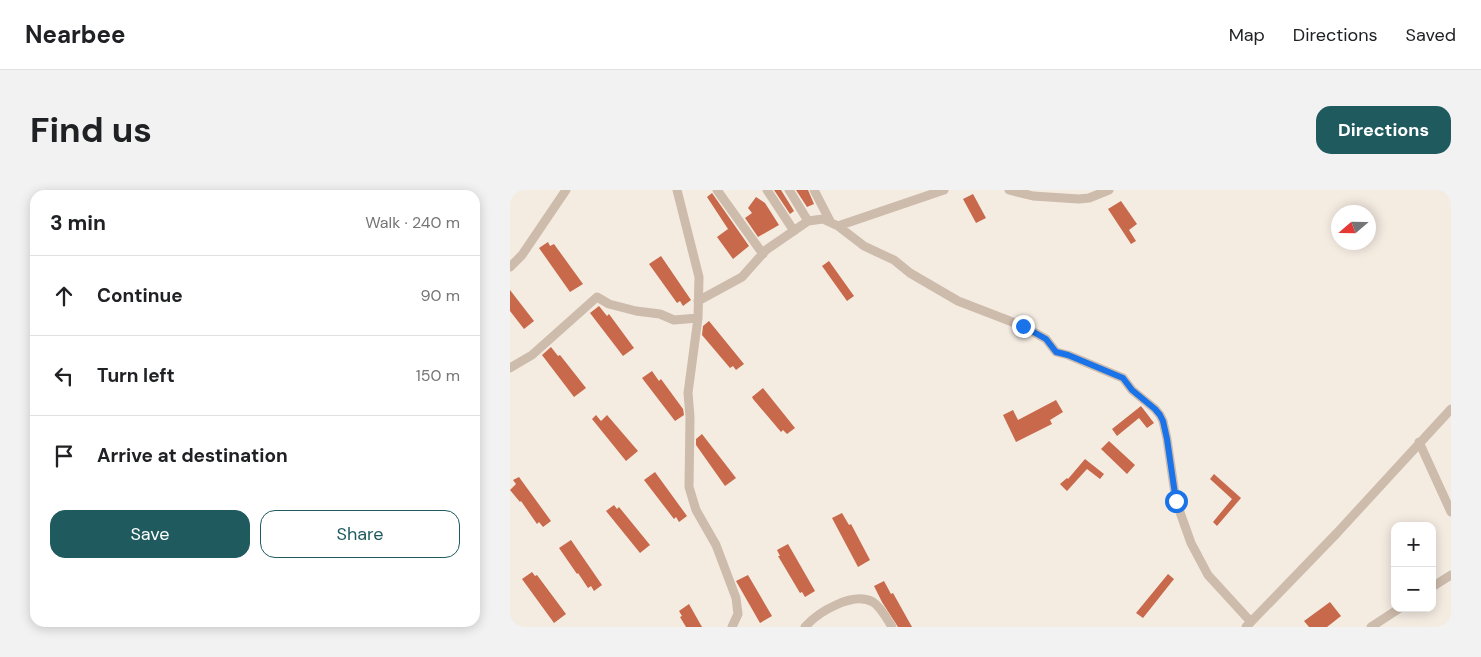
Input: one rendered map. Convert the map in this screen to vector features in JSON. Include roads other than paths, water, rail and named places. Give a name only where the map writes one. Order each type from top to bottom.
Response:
[{"type":"street","points":[[510,267],[522,255],[566,190]]},
{"type":"street","points":[[717,190],[762,254]]},
{"type":"street","points":[[768,190],[794,231]]},
{"type":"street","points":[[789,190],[808,221]]},
{"type":"street","points":[[814,190],[834,223]]},
{"type":"street","points":[[834,223],[944,190]]},
{"type":"street","points":[[1009,190],[1033,196],[1079,199],[1089,198],[1109,190]]},
{"type":"street","points":[[678,191],[698,268],[698,318],[688,393],[690,418],[689,487],[696,510],[716,544],[736,598],[738,614],[732,627]]},
{"type":"street","points":[[698,301],[742,277],[762,254],[808,221],[823,219],[834,223],[864,246],[894,260],[910,273],[958,301],[1023,326],[1046,339],[1060,354],[1068,355],[1123,378],[1132,390],[1155,409],[1163,421],[1176,501],[1191,543],[1208,575],[1248,624],[1336,533],[1451,409]]},
{"type":"street","points":[[510,368],[532,355],[597,297],[609,304],[636,311],[660,314],[674,320],[698,318]]},
{"type":"street","points":[[1419,442],[1451,512]]},
{"type":"street","points":[[1436,584],[1451,575]]},
{"type":"street","points":[[805,627],[816,616],[833,605],[864,600],[872,601],[892,627]]},
{"type":"street","points":[[1371,627],[1394,612]]}]
